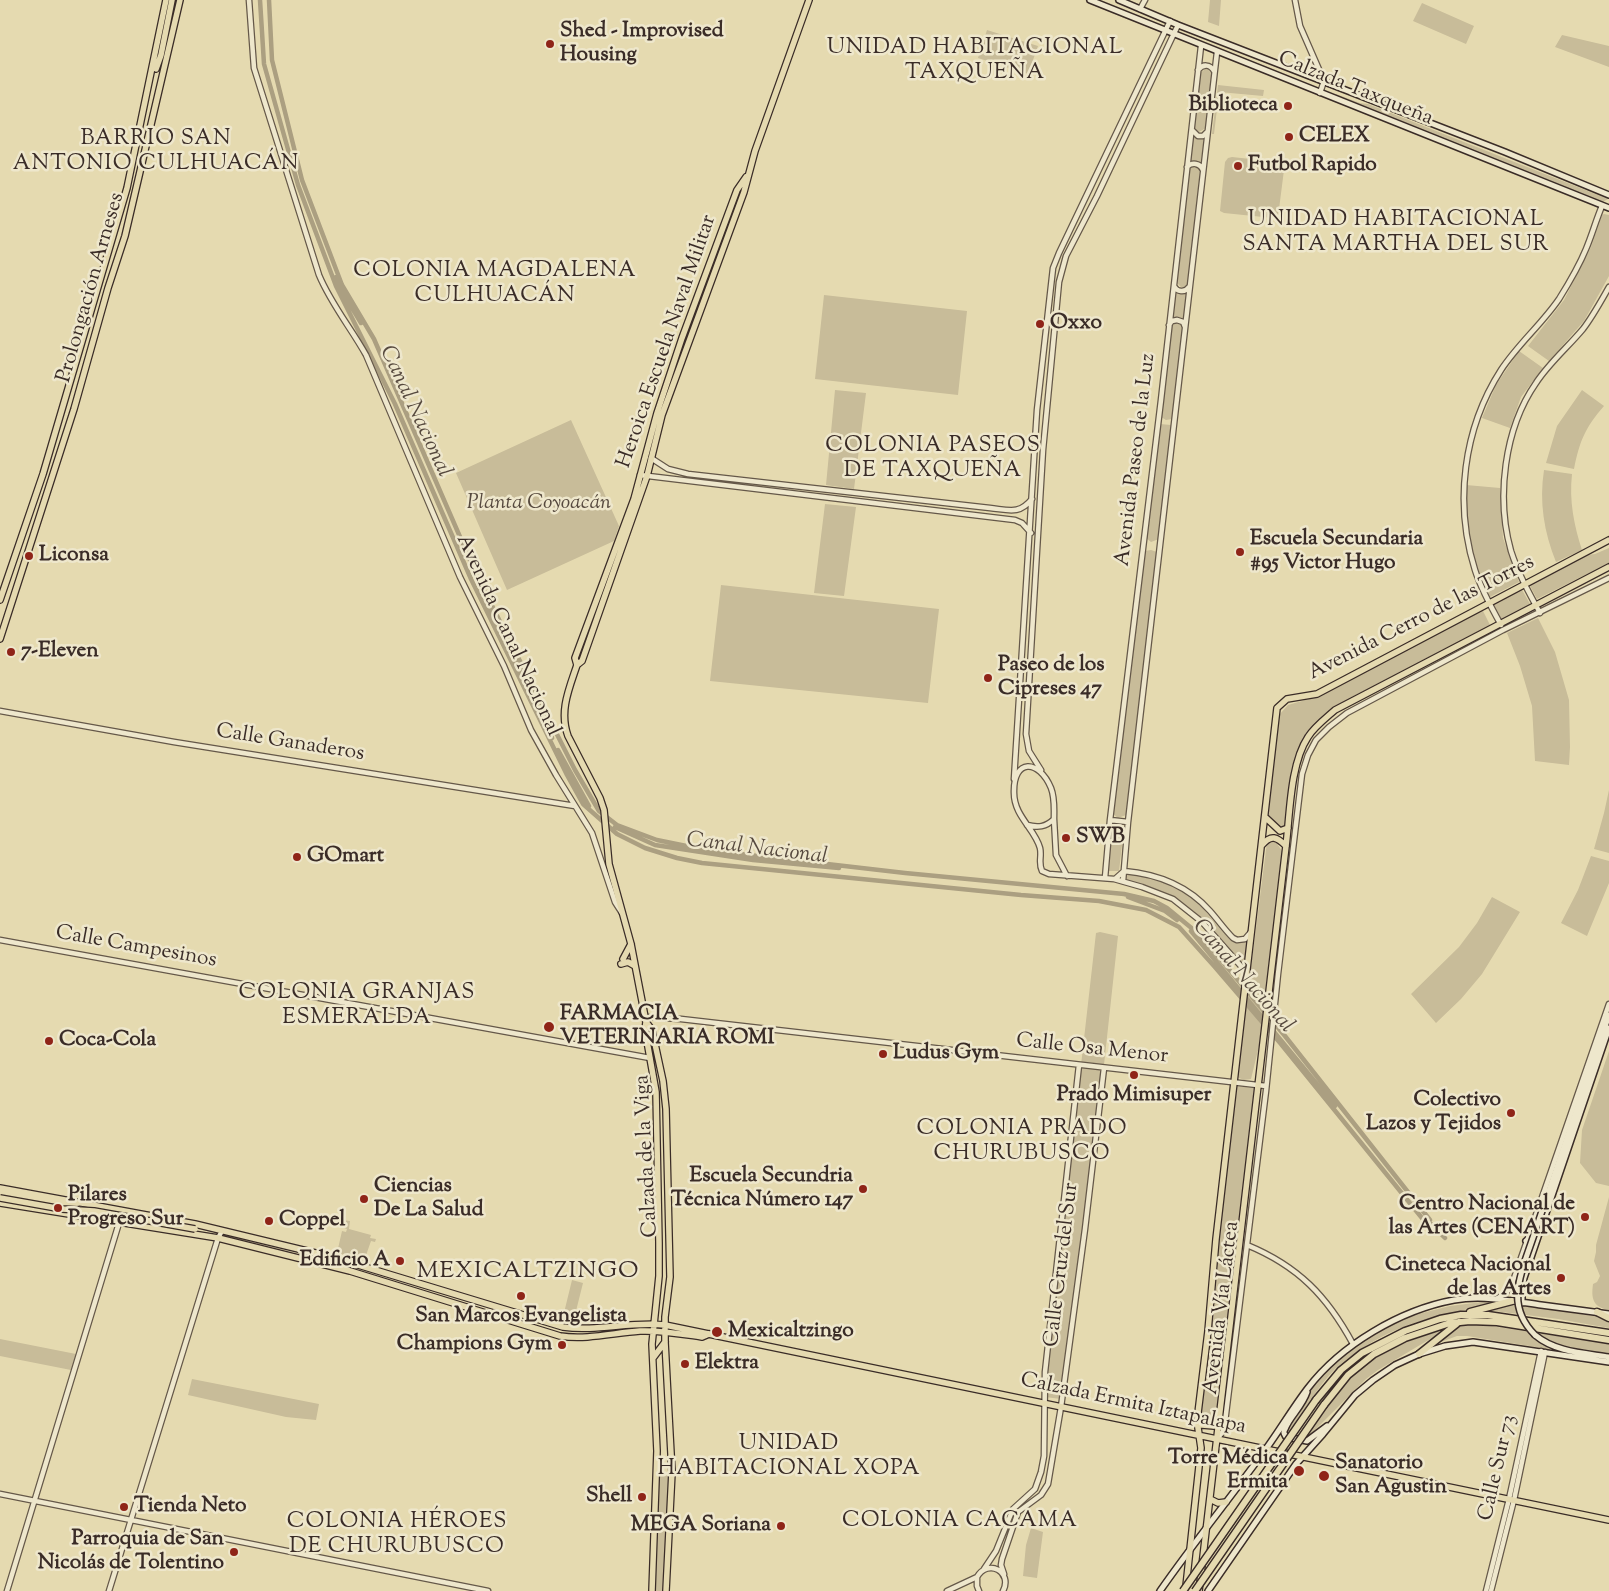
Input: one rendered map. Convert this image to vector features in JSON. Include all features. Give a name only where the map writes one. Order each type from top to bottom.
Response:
[{"type":"highway","points":[[1195,1591],[1324,1405],[1348,1375],[1384,1348],[1418,1333],[1512,1301]]},
{"type":"highway","points":[[1597,1312],[1609,1316]]},
{"type":"highway","points":[[1184,1591],[1316,1400],[1341,1370],[1369,1348],[1416,1326],[1440,1319],[1498,1316],[1609,1333]]},
{"type":"highway","points":[[1419,1354],[1460,1318],[1609,1340]]},
{"type":"main road","name":"Prolongación Arneses","points":[[0,600],[43,474],[128,188],[166,0]]},
{"type":"main road","points":[[150,82],[161,55],[172,0]]},
{"type":"main road","name":"Prolongación Arneses","points":[[0,639],[74,409],[136,197],[180,0]]},
{"type":"main road","name":"Heroica Escuela Naval Militar","points":[[577,665],[582,661],[647,476],[662,415],[744,192],[748,173],[809,0]]},
{"type":"main road","name":"Calzada Taxqueña","points":[[1090,0],[1173,35],[1609,208]]},
{"type":"main road","name":"Calzada Taxqueña","points":[[1119,0],[1178,25],[1506,152],[1609,195]]},
{"type":"main road","name":"Heroica Escuela Naval Militar","points":[[609,859],[605,816],[600,798],[565,726],[564,706],[577,665],[575,658],[606,569],[634,499],[657,413],[682,338],[738,190],[748,173]]},
{"type":"main road","points":[[1602,206],[1609,203]]},
{"type":"main road","name":"Avenida Cerro de las Torres","points":[[1244,1007],[1277,708],[1284,700],[1317,694],[1609,540]]},
{"type":"main road","name":"Avenida Cerro de las Torres","points":[[1264,1032],[1297,764],[1308,737],[1335,710],[1354,699],[1609,566]]},
{"type":"main road","points":[[1265,817],[1280,831],[1288,828]]},
{"type":"main road","points":[[1262,845],[1267,839],[1276,837],[1286,846]]},
{"type":"main road","name":"Calzada de la Viga","points":[[609,859],[631,944],[646,1019],[652,1030],[665,1095],[670,1277],[665,1342],[672,1472],[666,1591]]},
{"type":"main road","points":[[631,944],[622,962],[630,962],[635,966]]},
{"type":"main road","name":"Avenida Vía Láctea","points":[[1184,1591],[1201,1448],[1197,1421],[1244,1007]]},
{"type":"main road","points":[[1609,1015],[1518,1280],[1517,1295],[1522,1316],[1531,1331],[1548,1344],[1568,1350],[1609,1357]]},
{"type":"main road","name":"Calzada de la Viga","points":[[646,1019],[645,1030],[655,1086],[657,1113],[659,1243],[659,1276],[653,1324],[652,1359],[657,1451],[652,1591]]},
{"type":"main road","points":[[1522,1302],[1522,1288],[1609,1028]]},
{"type":"main road","name":"Avenida Vía Láctea","points":[[1217,1439],[1264,1032]]},
{"type":"main road","points":[[1554,1162],[1563,1148]]},
{"type":"main road","name":"Calzada Ermita Iztapalapa","points":[[0,1188],[196,1224],[214,1230]]},
{"type":"main road","name":"Calzada Ermita Iztapalapa","points":[[0,1193],[77,1207],[98,1219]]},
{"type":"main road","name":"Calzada Ermita Iztapalapa","points":[[0,1198],[195,1229],[222,1231],[352,1263],[563,1327],[580,1329],[653,1324],[665,1329]]},
{"type":"main road","name":"Calzada Ermita Iztapalapa","points":[[0,1204],[218,1238],[350,1271],[560,1336],[574,1338],[665,1329],[709,1334],[1609,1520]]},
{"type":"main road","points":[[1531,1229],[1533,1235],[1540,1234]]},
{"type":"main road","points":[[1526,1241],[1529,1239],[1535,1240],[1536,1245]]},
{"type":"main road","points":[[659,1243],[669,1243]]},
{"type":"main road","points":[[311,1261],[313,1253]]},
{"type":"main road","points":[[350,1271],[352,1263]]},
{"type":"main road","points":[[1160,1591],[1266,1450],[1308,1388],[1331,1362],[1353,1344],[1379,1328],[1433,1306],[1462,1299],[1496,1299],[1597,1312]]},
{"type":"main road","points":[[638,1324],[642,1328],[639,1331]]},
{"type":"main road","points":[[652,1359],[665,1342]]},
{"type":"main road","points":[[1208,1591],[1302,1457],[1355,1395],[1395,1365],[1419,1354],[1453,1344],[1474,1342],[1609,1362]]},
{"type":"main road","points":[[1308,1388],[1304,1401],[1285,1429],[1286,1437],[1307,1441],[1335,1419]]},
{"type":"main road","points":[[1197,1421],[1202,1425],[1214,1426],[1219,1423]]},
{"type":"main road","points":[[1199,1591],[1217,1439]]},
{"type":"main road","points":[[1210,1499],[1218,1503],[1226,1502]]},
{"type":"street","name":"Avenida Canal Nacional","points":[[249,0],[254,68],[319,275],[326,292],[366,355],[460,577],[504,666],[545,756],[592,833],[615,902],[623,914]]},
{"type":"street","points":[[1134,6],[1137,0]]},
{"type":"street","points":[[1140,9],[1145,0]]},
{"type":"street","points":[[1295,0],[1300,26],[1324,81],[1320,93]]},
{"type":"street","points":[[1170,21],[1058,253],[1054,268],[1037,410],[1014,779],[1015,802],[1022,819],[1040,847],[1042,871],[1049,874],[1114,879],[1173,899],[1193,914],[1220,941],[1247,974]]},
{"type":"street","points":[[1067,876],[1056,855],[1052,789],[1029,751],[1026,734],[1043,450],[1062,269],[1066,256],[1097,196],[1178,25]]},
{"type":"street","name":"Avenida Paseo de la Luz","points":[[1105,878],[1110,820],[1161,400],[1201,46]]},
{"type":"street","name":"Avenida Paseo de la Luz","points":[[1123,882],[1128,822],[1217,52]]},
{"type":"street","points":[[1154,56],[1162,60]]},
{"type":"street","points":[[1198,71],[1203,66],[1207,66],[1213,68],[1215,72]]},
{"type":"street","points":[[1191,129],[1198,136],[1204,135],[1207,132]]},
{"type":"street","points":[[1118,131],[1126,135]]},
{"type":"street","points":[[1110,146],[1118,150]]},
{"type":"street","points":[[1186,169],[1191,164],[1196,164],[1203,171]]},
{"type":"street","points":[[1602,206],[1587,248],[1576,270],[1557,301],[1502,369],[1486,396],[1471,438],[1466,462],[1464,509],[1466,538],[1475,571],[1504,630],[1609,578]]},
{"type":"street","points":[[1173,284],[1181,292],[1188,290],[1190,286]]},
{"type":"street","points":[[1540,613],[1525,585],[1511,549],[1504,501],[1507,459],[1512,433],[1525,399],[1536,382],[1584,328],[1609,287]]},
{"type":"street","points":[[1168,327],[1172,321],[1178,320],[1183,322],[1185,328]]},
{"type":"street","points":[[1035,449],[1043,450]]},
{"type":"street","points":[[651,458],[668,469],[678,472],[1015,510],[1023,509],[1032,499]]},
{"type":"street","points":[[1034,466],[1042,466]]},
{"type":"street","points":[[640,475],[1016,520],[1022,523],[1030,533]]},
{"type":"street","points":[[747,489],[748,480]]},
{"type":"street","points":[[766,491],[767,483]]},
{"type":"street","points":[[949,512],[950,503]]},
{"type":"street","points":[[1015,510],[1019,514],[1016,520]]},
{"type":"street","points":[[1028,563],[1036,564]]},
{"type":"street","points":[[1027,581],[1035,582]]},
{"type":"street","name":"Avenida Vía Láctea","points":[[1217,1439],[1224,1430],[1302,774],[1308,755],[1323,733],[1347,712],[1504,630]]},
{"type":"street","name":"Calle Ganaderos","points":[[0,711],[174,742],[575,806]]},
{"type":"street","points":[[1014,779],[1018,771],[1026,766],[1041,770]]},
{"type":"street","points":[[1026,824],[1040,827],[1049,824],[1054,819]]},
{"type":"street","points":[[1110,820],[1128,822]]},
{"type":"street","points":[[1114,879],[1124,871],[1160,878],[1188,891],[1237,940],[1245,939],[1252,931]]},
{"type":"street","name":"Calle Campesinos","points":[[0,940],[650,1058]]},
{"type":"street","points":[[1496,1299],[1509,1290],[1609,1004]]},
{"type":"street","name":"Calle Osa Menor","points":[[646,1019],[681,1019],[1266,1086]]},
{"type":"street","name":"Calle Cruz del Sur","points":[[977,1577],[996,1551],[1013,1509],[1035,1489],[1039,1481],[1044,1456],[1045,1372],[1079,1065]]},
{"type":"street","name":"Calle Cruz del Sur","points":[[1010,1591],[1001,1565],[1017,1516],[1021,1509],[1041,1495],[1047,1487],[1061,1407],[1104,1068]]},
{"type":"street","points":[[7,1591],[119,1223]]},
{"type":"street","points":[[109,1591],[218,1238],[222,1231]]},
{"type":"street","points":[[1247,1245],[1285,1264],[1317,1290],[1339,1320],[1353,1344]]},
{"type":"street","name":"Calle Sur 73","points":[[1491,1591],[1543,1352]]},
{"type":"street","points":[[0,1494],[488,1591]]},
{"type":"street","name":"Calle Sur 73","points":[[1486,1591],[1511,1500]]},
{"type":"street","points":[[984,1569],[993,1567],[1004,1574]]},
{"type":"street","points":[[948,1591],[977,1577],[979,1591]]},
{"type":"street","points":[[1003,1591],[1006,1581]]},
{"type":"green space","points":[[1210,0],[1221,0],[1219,26],[1208,22]]},
{"type":"green space","points":[[1422,3],[1474,26],[1466,44],[1413,21]]},
{"type":"green space","points":[[987,30],[1038,46],[1028,74],[978,58]]},
{"type":"green space","points":[[1562,35],[1609,46],[1609,67],[1555,47]]},
{"type":"green space","points":[[1207,68],[1212,74],[1206,128],[1199,132],[1194,127],[1201,72]]},
{"type":"green space","points":[[1218,85],[1264,90],[1263,96],[1219,92],[1214,134],[1212,134]]},
{"type":"green space","points":[[1336,94],[1368,104],[1608,199],[1601,203],[1335,96]]},
{"type":"green space","points":[[1193,135],[1196,137],[1204,136],[1201,164],[1196,162],[1190,163]]},
{"type":"green space","points":[[1228,158],[1278,162],[1283,165],[1278,217],[1224,213],[1220,211],[1225,162]]},
{"type":"green space","points":[[1193,167],[1200,170],[1188,285],[1182,288],[1177,283],[1190,169]]},
{"type":"green space","points":[[1604,214],[1609,215],[1609,276],[1584,321],[1549,361],[1528,346],[1564,300],[1591,247]]},
{"type":"green space","points":[[1176,291],[1181,293],[1187,292],[1184,321],[1179,318],[1173,319]]},
{"type":"green space","points":[[824,295],[967,311],[958,395],[815,379]]},
{"type":"green space","points":[[1178,322],[1183,326],[1172,419],[1166,420],[1161,417],[1172,325]]},
{"type":"green space","points":[[1519,351],[1543,368],[1521,397],[1510,428],[1482,418],[1496,385]]},
{"type":"green space","points":[[835,390],[866,393],[854,489],[826,485]]},
{"type":"green space","points":[[1582,390],[1604,406],[1584,435],[1574,469],[1546,463],[1557,426]]},
{"type":"green space","name":"Planta Coyoacán","points":[[571,420],[619,526],[614,541],[507,590],[456,473]]},
{"type":"green space","points":[[1160,424],[1171,425],[1159,539],[1151,542],[1145,537]]},
{"type":"green space","points":[[1544,470],[1572,474],[1571,494],[1573,513],[1582,550],[1556,562],[1548,539],[1542,505]]},
{"type":"green space","points":[[1466,485],[1500,488],[1503,538],[1519,582],[1490,597],[1473,556],[1470,543]]},
{"type":"green space","points":[[825,504],[856,507],[844,596],[814,593]]},
{"type":"green space","points":[[1609,548],[1609,563],[1537,599],[1529,584],[1586,555],[1595,554]]},
{"type":"green space","points":[[1145,551],[1157,552],[1126,815],[1118,818],[1112,813]]},
{"type":"green space","points":[[721,585],[939,609],[928,703],[710,681]]},
{"type":"green space","points":[[1521,588],[1530,604],[1501,620],[1492,604]]},
{"type":"green space","points":[[1482,609],[1490,625],[1350,698],[1313,727],[1305,735],[1294,762],[1286,823],[1283,827],[1279,826],[1267,817],[1280,714],[1288,705],[1316,697]]},
{"type":"green space","points":[[1538,618],[1555,652],[1569,700],[1569,765],[1535,761],[1532,706],[1520,666],[1507,633]]},
{"type":"green space","points":[[1609,790],[1609,853],[1594,849]]},
{"type":"green space","points":[[1113,827],[1124,828],[1119,871],[1108,871]]},
{"type":"green space","points":[[1274,839],[1282,851],[1259,1046],[1251,1079],[1244,1080],[1237,1077],[1267,842]]},
{"type":"green space","points":[[1591,856],[1609,861],[1609,883],[1587,936],[1561,923],[1578,890]]},
{"type":"green space","points":[[1126,873],[1159,880],[1184,890],[1200,905],[1231,941],[1240,943],[1249,940],[1246,967],[1201,919],[1173,898],[1125,879]]},
{"type":"green space","points":[[1492,897],[1520,912],[1482,974],[1461,999],[1436,1023],[1411,994],[1459,947],[1477,923]]},
{"type":"green space","points":[[1100,932],[1118,936],[1103,1074],[1061,1399],[1045,1397],[1096,933]]},
{"type":"green space","points":[[1609,1051],[1609,1186],[1596,1183],[1580,1163],[1582,1130]]},
{"type":"green space","points":[[1235,1086],[1254,1088],[1216,1420],[1213,1424],[1202,1423],[1200,1418]]},
{"type":"green space","points":[[1609,1197],[1609,1310],[1599,1307],[1594,1302],[1592,1294],[1593,1284],[1597,1282],[1600,1276],[1594,1261],[1596,1245]]},
{"type":"green space","points":[[342,1220],[350,1221],[349,1229],[371,1235],[370,1238],[376,1239],[375,1242],[371,1241],[364,1261],[337,1253],[342,1231],[346,1232],[347,1229],[341,1227]]},
{"type":"green space","points":[[572,1280],[583,1283],[573,1323],[562,1321]]},
{"type":"green space","points":[[1490,1301],[1499,1302],[1408,1325],[1373,1342],[1345,1361],[1328,1376],[1288,1434],[1287,1430],[1308,1400],[1312,1388],[1333,1363],[1362,1341],[1396,1322],[1422,1313],[1450,1306]]},
{"type":"green space","points":[[1513,1304],[1609,1320],[1609,1328],[1558,1319],[1486,1310]]},
{"type":"green space","points":[[1473,1324],[1609,1344],[1609,1354],[1568,1347],[1567,1352],[1467,1336],[1457,1336],[1438,1343],[1461,1326]]},
{"type":"green space","points":[[1447,1329],[1366,1379],[1305,1440],[1337,1392],[1360,1369],[1395,1348]]},
{"type":"green space","points":[[0,1339],[76,1354],[71,1370],[0,1356]]},
{"type":"green space","points":[[192,1379],[319,1404],[316,1420],[286,1417],[188,1395]]},
{"type":"green space","points":[[664,1474],[669,1477],[664,1591],[651,1591],[658,1476]]},
{"type":"green space","points":[[1031,1528],[1043,1532],[1037,1578],[1023,1576],[1026,1545]]},
{"type":"waterway","name":"Canal Nacional","points":[[260,0],[264,64],[298,185],[336,286],[395,404],[471,579],[583,804],[617,834],[645,848],[677,858],[702,863],[1099,901],[1146,910],[1179,927],[1281,1044],[1426,1223],[1430,1220],[1285,1036],[1200,935],[1167,908],[1154,901],[1124,894],[905,873],[706,850],[657,840],[617,825],[599,811],[575,770],[477,576],[374,339],[342,285],[302,180],[272,60],[269,0]]},
{"type":"waterway","name":"Canal Nacional","points":[[336,277],[340,288],[361,323]]},
{"type":"waterway","name":"Canal Nacional","points":[[481,590],[552,738]]},
{"type":"waterway","name":"Canal Nacional","points":[[558,750],[589,806]]},
{"type":"waterway","name":"Canal Nacional","points":[[615,827],[655,845],[753,860],[839,868]]},
{"type":"waterway","name":"Canal Nacional","points":[[1128,897],[1165,911],[1177,920]]},
{"type":"waterway","name":"Canal Nacional","points":[[1191,931],[1335,1106]]},
{"type":"waterway","name":"Canal Nacional","points":[[1426,1219],[1445,1238]]},
{"type":"place","name":"Shed - Improvised Housing","points":[[550,44]]},
{"type":"place","name":"Biblioteca","points":[[1288,106]]},
{"type":"place","name":"CELEX","points":[[1289,137]]},
{"type":"place","name":"Futbol Rapido","points":[[1238,166]]},
{"type":"place","name":"Oxxo","points":[[1040,324]]},
{"type":"place","name":"Escuela Secundaria #95 Victor Hugo","points":[[1240,552]]},
{"type":"place","name":"Liconsa","points":[[29,556]]},
{"type":"place","name":"7-Eleven","points":[[11,652]]},
{"type":"place","name":"Paseo de los Cipreses 47","points":[[988,678]]},
{"type":"place","name":"SWB","points":[[1066,838]]},
{"type":"place","name":"GOmart","points":[[297,857]]},
{"type":"place","name":"FARMACIA VETERINARIA ROMI","points":[[549,1027]]},
{"type":"place","name":"Coca-Cola","points":[[49,1041]]},
{"type":"place","name":"Ludus Gym","points":[[883,1054]]},
{"type":"place","name":"Prado Mimisuper","points":[[1134,1075]]},
{"type":"place","name":"Colectivo Lazos y Tejidos","points":[[1511,1113]]},
{"type":"place","name":"Escuela Secundria Técnica Número 147","points":[[863,1189]]},
{"type":"place","name":"Ciencias De La Salud","points":[[364,1199]]},
{"type":"place","name":"Pilares Progreso Sur","points":[[58,1208]]},
{"type":"place","name":"Centro Nacional de las Artes (CENART)","points":[[1585,1217]]},
{"type":"place","name":"Coppel","points":[[269,1221]]},
{"type":"place","name":"Edificio A","points":[[400,1261]]},
{"type":"place","name":"Cineteca Nacional de las Artes","points":[[1561,1278]]},
{"type":"place","name":"San Marcos Evangelista","points":[[521,1296]]},
{"type":"place","name":"Mexicaltzingo","points":[[717,1332]]},
{"type":"place","name":"Champions Gym","points":[[562,1345]]},
{"type":"place","name":"Elektra","points":[[685,1364]]},
{"type":"place","name":"Torre Médica Ermita","points":[[1299,1471]]},
{"type":"place","name":"Sanatorio San Agustin","points":[[1324,1476]]},
{"type":"place","name":"Shell","points":[[642,1497]]},
{"type":"place","name":"Tienda Neto","points":[[124,1507]]},
{"type":"place","name":"MEGA Soriana","points":[[781,1526]]},
{"type":"place","name":"Parroquia de San Nicolás de Tolentino","points":[[234,1552]]},
{"type":"district","name":"UNIDAD HABITACIONAL TAXQUEÑA","points":[[975,62]]},
{"type":"district","name":"BARRIO SAN ANTONIO CULHUACÁN","points":[[156,152]]},
{"type":"district","name":"UNIDAD HABITACIONAL SANTA MARTHA DEL SUR","points":[[1396,234]]},
{"type":"district","name":"COLONIA MAGDALENA CULHUACÁN","points":[[495,284]]},
{"type":"district","name":"COLONIA PASEOS DE TAXQUEÑA","points":[[933,460]]},
{"type":"district","name":"COLONIA GRANJAS ESMERALDA","points":[[357,1006]]},
{"type":"district","name":"COLONIA PRADO CHURUBUSCO","points":[[1022,1142]]},
{"type":"district","name":"MEXICALTZINGO","points":[[528,1273]]},
{"type":"district","name":"UNIDAD HABITACIONAL XOPA","points":[[789,1458]]},
{"type":"district","name":"COLONIA CACAMA","points":[[960,1522]]},
{"type":"district","name":"COLONIA HÉROES DE CHURUBUSCO","points":[[397,1536]]}]
